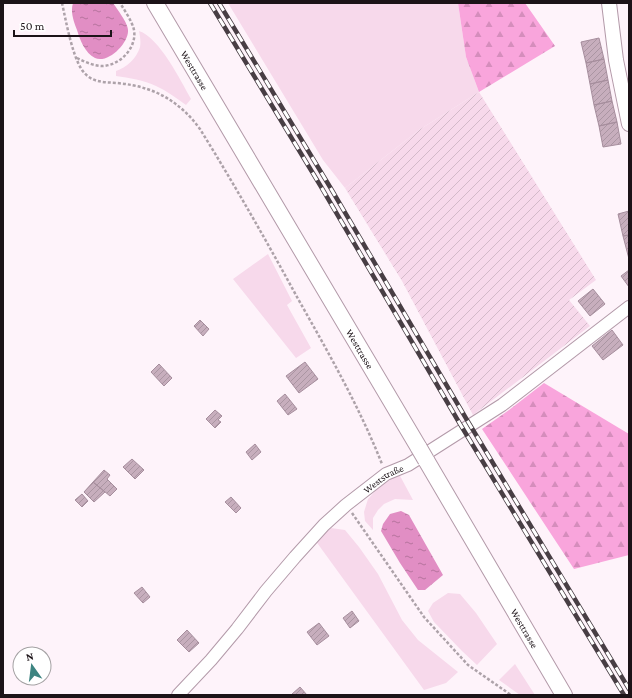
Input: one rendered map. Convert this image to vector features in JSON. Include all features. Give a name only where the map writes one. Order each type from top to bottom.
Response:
[{"type":"main road","name":"Westtrasse","points":[[155,3],[564,695]]},
{"type":"street","points":[[609,3],[616,60],[629,124]]},
{"type":"street","name":"Weststraße","points":[[178,695],[211,660],[295,557],[324,525],[346,505],[386,474],[408,465],[502,405],[629,307]]},
{"type":"path","points":[[62,3],[76,58],[82,70],[92,79],[99,82],[134,85],[161,94],[184,111],[200,129],[260,229],[334,362],[355,404],[386,474]]},
{"type":"path","points":[[76,58],[97,65],[106,65],[117,61],[132,48],[134,31],[120,3]]},
{"type":"path","points":[[346,505],[424,617],[468,665],[511,695]]},
{"type":"shaded area","points":[[228,3],[458,3],[466,57],[479,92],[419,130],[345,188],[323,160]]},
{"type":"shaded area","points":[[139,31],[147,35],[162,50],[169,60],[191,99],[186,105],[168,92],[151,84],[116,76],[116,71],[124,68],[131,62],[139,51]]},
{"type":"shaded area","points":[[479,92],[596,280],[569,300],[590,326],[473,415],[402,281],[345,188],[419,130]]},
{"type":"shaded area","points":[[268,254],[292,301],[287,305],[311,348],[296,358],[233,279]]},
{"type":"shaded area","points":[[399,474],[413,500],[395,499],[384,504],[373,518],[373,530],[365,521],[364,512],[368,499],[378,488]]},
{"type":"shaded area","points":[[331,528],[345,530],[378,574],[402,620],[418,640],[458,672],[446,683],[424,690],[315,540]]},
{"type":"shaded area","points":[[448,593],[460,594],[476,613],[497,644],[477,665],[434,622],[428,611],[433,603]]},
{"type":"shaded area","points":[[515,664],[535,695],[520,695],[499,680]]},
{"type":"green space","points":[[458,3],[525,3],[555,46],[479,92],[466,57]]},
{"type":"green space","points":[[544,383],[629,434],[629,555],[574,569],[482,429]]},
{"type":"water","points":[[73,3],[113,3],[128,27],[125,41],[117,51],[106,58],[100,59],[91,56],[88,53],[81,42],[74,20],[72,13]]},
{"type":"water","points":[[401,511],[409,515],[443,575],[425,590],[418,590],[381,531],[383,524],[390,514]]},
{"type":"building","points":[[599,38],[604,59],[586,63],[581,42]]},
{"type":"building","points":[[604,59],[608,80],[590,84],[586,63]]},
{"type":"building","points":[[608,80],[612,101],[594,105],[590,84]]},
{"type":"building","points":[[612,101],[617,122],[599,126],[594,105]]},
{"type":"building","points":[[617,122],[621,144],[603,147],[599,126]]},
{"type":"building","points":[[629,211],[629,235],[623,236],[618,214]]},
{"type":"building","points":[[629,235],[629,259],[623,236]]},
{"type":"building","points":[[629,270],[629,287],[621,276]]},
{"type":"building","points":[[593,289],[605,304],[590,316],[578,301]]},
{"type":"building","points":[[200,320],[209,329],[203,336],[194,326]]},
{"type":"building","points":[[612,330],[623,345],[603,360],[592,346]]},
{"type":"building","points":[[305,362],[318,379],[299,393],[286,376]]},
{"type":"building","points":[[159,364],[172,378],[164,386],[151,372]]},
{"type":"building","points":[[285,394],[297,409],[288,415],[277,401]]},
{"type":"building","points":[[215,410],[222,416],[218,420],[221,422],[215,428],[206,419]]},
{"type":"building","points":[[255,444],[261,452],[252,460],[246,452]]},
{"type":"building","points":[[132,459],[144,470],[135,479],[123,467]]},
{"type":"building","points":[[104,470],[110,475],[107,479],[117,489],[110,496],[93,482]]},
{"type":"building","points":[[93,482],[105,492],[94,502],[84,492]]},
{"type":"building","points":[[82,494],[88,501],[82,507],[75,500]]},
{"type":"building","points":[[231,497],[241,508],[236,513],[225,502]]},
{"type":"building","points":[[142,587],[150,597],[143,603],[134,593]]},
{"type":"building","points":[[352,611],[359,621],[350,628],[343,618]]},
{"type":"building","points":[[319,623],[329,636],[317,645],[307,632]]},
{"type":"building","points":[[187,630],[199,643],[189,652],[177,640]]},
{"type":"building","points":[[300,687],[307,695],[292,694]]},
{"type":"railway","points":[[210,3],[320,185],[460,424],[624,695]]},
{"type":"railway","points":[[219,3],[629,689]]}]
